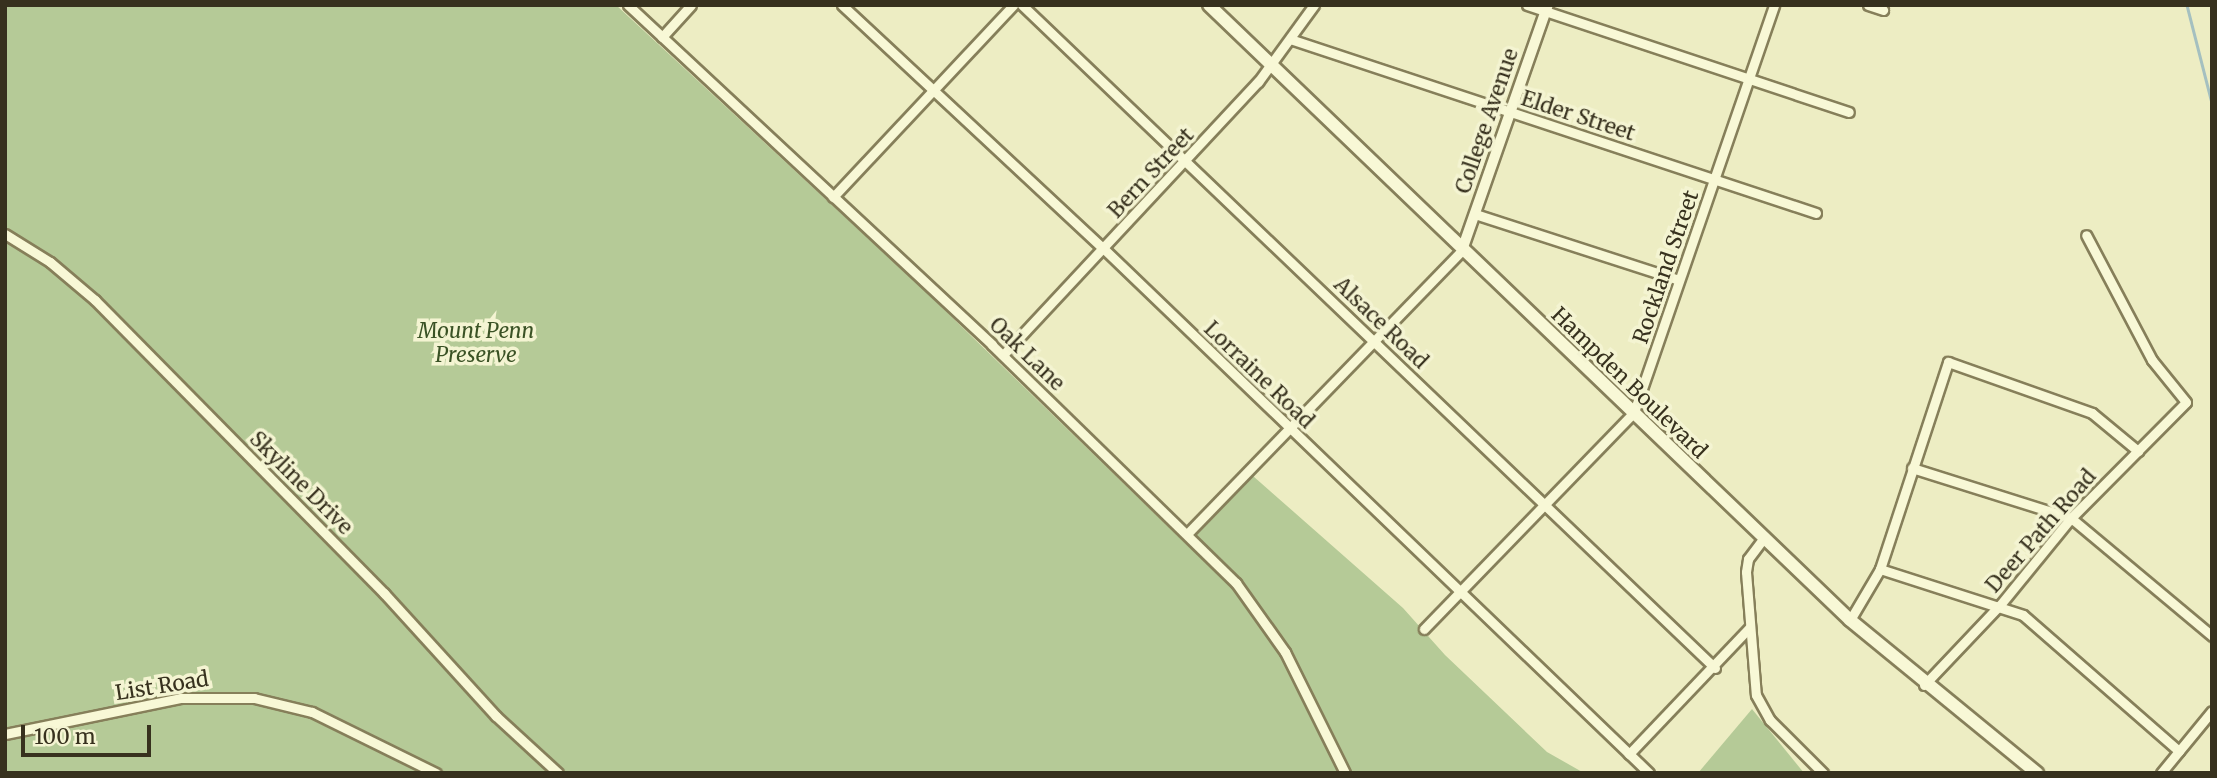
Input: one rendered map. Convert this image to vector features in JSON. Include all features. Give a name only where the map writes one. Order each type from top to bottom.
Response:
[{"type":"main road","name":"Hampden Boulevard","points":[[1209,5],[1850,620],[1924,685],[2037,773]]},
{"type":"street","name":"Oak Lane","points":[[628,5],[1003,355],[1188,533],[1236,583],[1273,632],[1345,773]]},
{"type":"street","points":[[662,37],[691,5]]},
{"type":"street","name":"Lorraine Road","points":[[842,5],[1104,249],[1649,773]]},
{"type":"street","points":[[833,197],[1013,5]]},
{"type":"street","name":"Alsace Road","points":[[1022,5],[1187,159],[1715,668]]},
{"type":"street","name":"Bern Street","points":[[1003,355],[1104,249],[1272,64],[1314,5]]},
{"type":"street","points":[[1527,5],[1547,8],[1849,112]]},
{"type":"street","name":"Rockland Street","points":[[1424,629],[1634,412],[1774,5]]},
{"type":"street","points":[[1868,5],[1883,10]]},
{"type":"street","name":"College Avenue","points":[[1462,250],[1547,8]]},
{"type":"street","name":"Elder Street","points":[[1290,39],[1816,213]]},
{"type":"street","points":[[1475,214],[1679,280]]},
{"type":"street","name":"Skyline Drive","points":[[5,234],[50,262],[95,300],[384,593],[496,716],[558,773]]},
{"type":"street","name":"Deer Path Road","points":[[1924,685],[2000,606],[2071,518],[2186,402],[2152,360],[2086,235]]},
{"type":"street","points":[[1188,533],[1462,250]]},
{"type":"street","points":[[1850,620],[1880,569],[1948,362],[2092,413],[2138,451]]},
{"type":"street","points":[[1912,468],[2071,518],[2212,636]]},
{"type":"street","points":[[1763,539],[1748,559],[1746,572],[1756,695],[1765,713],[1822,773]]},
{"type":"street","points":[[1880,569],[2022,615],[2179,751]]},
{"type":"street","points":[[1629,754],[1715,668],[1749,628]]},
{"type":"street","name":"List Road","points":[[5,734],[181,698],[254,698],[322,716],[436,773]]},
{"type":"street","points":[[2161,773],[2212,711]]},
{"type":"green space","name":"Mount Penn Preserve","points":[[5,5],[616,5],[929,295],[1187,545],[1253,476],[1403,608],[1445,655],[1547,752],[1584,773],[5,773]]},
{"type":"green space","points":[[1752,709],[1804,773],[1698,773]]},
{"type":"waterway","points":[[2187,5],[2212,103]]}]
